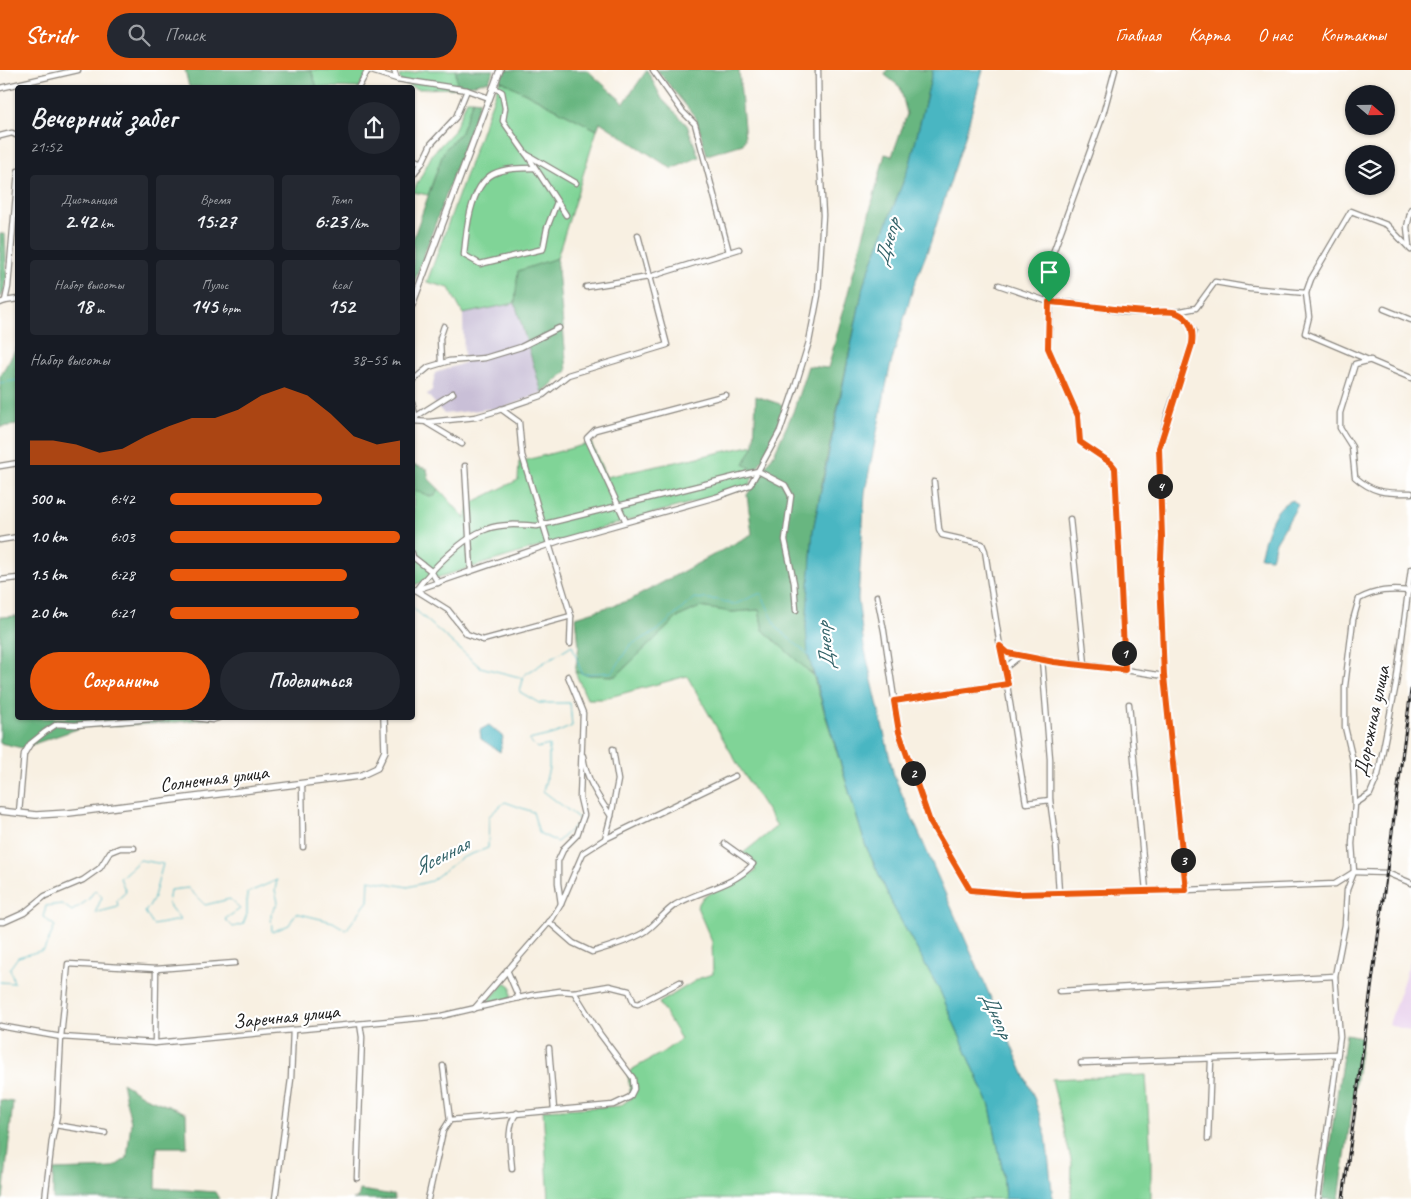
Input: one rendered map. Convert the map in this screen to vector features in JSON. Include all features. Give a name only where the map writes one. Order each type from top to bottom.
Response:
[{"type":"street","points":[[0,88],[78,70]]},
{"type":"street","points":[[360,85],[368,70],[397,79],[467,90],[489,98]]},
{"type":"street","points":[[394,70],[397,79]]},
{"type":"street","points":[[415,290],[500,70]]},
{"type":"street","points":[[653,70],[682,111],[695,124],[729,252]]},
{"type":"street","points":[[415,590],[548,545],[750,485],[780,431],[808,342],[818,295],[823,215],[819,146],[818,70]]},
{"type":"street","points":[[1115,70],[1102,118],[1046,275],[1049,302],[1048,348],[1078,416],[1080,442],[1111,463],[1115,468],[1125,670]]},
{"type":"street","points":[[493,87],[502,92],[505,108],[504,121],[566,215]]},
{"type":"street","points":[[415,172],[422,163],[430,144],[456,117],[467,90]]},
{"type":"street","points":[[0,136],[12,133],[15,134]]},
{"type":"street","points":[[526,154],[576,182]]},
{"type":"street","points":[[415,160],[422,163]]},
{"type":"street","points":[[535,168],[518,168],[492,174],[476,192],[466,227],[464,255],[480,264],[544,249],[547,228],[557,202]]},
{"type":"street","points":[[3,302],[15,198]]},
{"type":"street","points":[[1410,248],[1407,227],[1411,209]]},
{"type":"street","points":[[1410,248],[1387,225],[1351,211],[1311,280],[1306,293],[1309,317],[1305,333],[1411,378]]},
{"type":"street","points":[[426,422],[476,417],[543,394],[568,375],[667,345],[638,234]]},
{"type":"street","points":[[586,287],[649,277],[739,249]]},
{"type":"street","points":[[999,285],[1049,302],[1074,303],[1125,312],[1176,312],[1196,308],[1215,282],[1250,288],[1306,293]]},
{"type":"street","points":[[1384,309],[1411,320]]},
{"type":"street","points":[[1176,312],[1188,321],[1194,331],[1192,344],[1159,448],[1162,537],[1160,579],[1164,676],[1186,890]]},
{"type":"street","points":[[441,363],[440,338],[444,326]]},
{"type":"street","points":[[415,378],[429,366],[485,358],[521,347],[559,328]]},
{"type":"street","points":[[1371,360],[1355,364],[1340,414],[1340,428],[1352,447],[1355,477],[1367,487],[1381,492],[1411,493]]},
{"type":"street","points":[[415,418],[453,392]]},
{"type":"street","points":[[626,522],[587,438],[595,430],[726,395]]},
{"type":"street","points":[[501,409],[519,422],[522,455],[571,616],[570,644]]},
{"type":"street","points":[[415,419],[426,422],[462,444]]},
{"type":"street","points":[[0,466],[15,464]]},
{"type":"street","points":[[465,466],[471,570]]},
{"type":"street","points":[[415,589],[431,571],[487,528],[515,525],[538,526],[758,471],[785,485],[792,496],[785,540],[794,583],[796,610]]},
{"type":"street","points":[[934,482],[939,529],[942,534],[974,540],[982,544],[985,551],[1026,803],[1050,800]]},
{"type":"street","points":[[1070,519],[1085,664]]},
{"type":"street","points":[[0,540],[15,538]]},
{"type":"street","points":[[415,559],[431,571],[438,582]]},
{"type":"street","name":"Дорожная улица","points":[[1354,872],[1352,844],[1355,804],[1370,794],[1378,775],[1396,684],[1410,591],[1411,569]]},
{"type":"street","points":[[0,580],[15,578]]},
{"type":"street","points":[[1355,804],[1353,761],[1345,727],[1345,686],[1353,620],[1359,600],[1375,591],[1393,589],[1410,591]]},
{"type":"street","points":[[415,591],[448,610],[466,634],[483,640],[571,616]]},
{"type":"street","points":[[877,596],[899,732],[930,822],[970,890],[1016,894],[1335,884],[1354,872],[1387,873],[1411,883]]},
{"type":"street","points":[[1000,646],[1008,653],[1164,676]]},
{"type":"street","points":[[1004,668],[1021,655]]},
{"type":"street","points":[[1042,659],[1050,759],[1050,800],[1056,843],[1059,893]]},
{"type":"street","points":[[561,904],[558,883],[558,861],[564,848],[577,835],[584,814],[580,798],[583,713],[568,676]]},
{"type":"street","points":[[894,701],[1008,684]]},
{"type":"street","points":[[1129,704],[1146,891]]},
{"type":"street","points":[[19,813],[24,754],[30,744],[56,724],[75,725],[139,720]]},
{"type":"street","name":"Солнечная улица","points":[[0,810],[19,813],[69,813],[360,776],[377,768],[385,751],[384,720]]},
{"type":"street","points":[[582,745],[585,769],[599,799],[611,816]]},
{"type":"street","points":[[605,839],[618,780],[613,748]]},
{"type":"street","points":[[473,1010],[549,922],[561,904],[583,853],[605,839],[735,776]]},
{"type":"street","points":[[302,784],[303,847]]},
{"type":"street","points":[[549,922],[573,943],[592,952],[637,936],[676,905],[744,875],[753,864],[725,844]]},
{"type":"street","points":[[0,922],[24,913],[45,896],[83,880],[100,868],[110,852],[120,848],[134,848]]},
{"type":"street","points":[[1318,1199],[1340,1037],[1335,976],[1345,925],[1347,890],[1354,872]]},
{"type":"street","points":[[44,1199],[55,1126],[68,964],[156,969],[235,963]]},
{"type":"street","points":[[155,1043],[156,969]]},
{"type":"street","points":[[508,970],[519,998]]},
{"type":"street","points":[[1059,991],[1335,976]]},
{"type":"street","name":"Заречная улица","points":[[0,1026],[61,1036],[155,1043],[441,1016],[519,998],[560,991],[574,992],[596,988],[619,988],[629,992],[634,1003],[638,1004],[680,982]]},
{"type":"street","points":[[450,1120],[613,1105],[627,1100],[634,1089],[633,1078],[600,1034],[574,992]]},
{"type":"street","points":[[357,1178],[362,1037],[360,1024]]},
{"type":"street","points":[[276,1199],[291,1079],[293,1030]]},
{"type":"street","points":[[549,1048],[554,1110]]},
{"type":"street","points":[[1081,1063],[1211,1060],[1337,1054]]},
{"type":"street","points":[[1208,1139],[1211,1060]]},
{"type":"street","points":[[428,1199],[443,1131],[450,1120],[443,1066]]},
{"type":"street","points":[[512,1169],[511,1128],[512,1120],[517,1113]]},
{"type":"street","points":[[55,1126],[104,1133]]},
{"type":"shaded area","points":[[515,303],[542,393],[501,409],[444,414],[427,394],[432,390],[435,373],[464,363],[463,314]]},
{"type":"shaded area","points":[[1411,958],[1411,1032],[1389,1024]]},
{"type":"green space","points":[[185,70],[311,70],[316,85],[189,85]]},
{"type":"green space","points":[[311,70],[369,70],[361,85],[316,85]]},
{"type":"green space","points":[[425,70],[456,70],[457,88],[417,89],[415,85],[401,82],[399,76]]},
{"type":"green space","points":[[456,70],[494,70],[489,81],[457,88]]},
{"type":"green space","points":[[504,70],[587,70],[624,103],[647,70],[662,99],[687,125],[699,157],[672,169],[600,122],[597,130],[500,80]]},
{"type":"green space","points":[[657,70],[739,70],[745,139],[743,144],[707,155],[696,118]]},
{"type":"green space","points":[[887,70],[933,70],[910,164],[864,283],[826,462],[813,530],[806,627],[813,675],[763,630],[759,610],[732,612],[700,607],[678,617],[616,676],[590,675],[575,672],[579,646],[576,617],[630,600],[752,534],[747,495],[775,452],[793,412],[808,366],[828,368],[885,154],[892,156],[907,114],[900,87],[885,75]]},
{"type":"green space","points":[[500,80],[597,130],[557,258],[518,271],[515,303],[463,314],[449,288],[427,282]]},
{"type":"green space","points":[[467,100],[473,100],[461,132],[444,151],[428,195],[415,192],[415,188],[433,153],[454,131]]},
{"type":"green space","points":[[473,100],[480,101],[415,280],[415,233],[444,151],[461,132]]},
{"type":"green space","points":[[0,234],[5,234],[7,279],[2,297],[0,297]]},
{"type":"green space","points":[[557,258],[567,371],[542,393],[515,303],[518,271]]},
{"type":"green space","points":[[15,350],[15,425],[0,427],[0,376]]},
{"type":"green space","points":[[756,396],[786,406],[766,454],[755,471],[744,464],[754,445]]},
{"type":"green space","points":[[591,443],[606,477],[754,445],[744,464],[755,471],[749,487],[622,522],[415,584],[415,491],[433,497],[439,489],[465,518],[471,503],[518,480],[519,462]]},
{"type":"green space","points":[[415,466],[427,469],[429,479],[439,489],[433,497],[415,491]]},
{"type":"green space","points":[[700,607],[732,612],[759,610],[763,630],[813,675],[865,844],[894,908],[940,991],[990,1106],[1003,1173],[1005,1199],[549,1199],[543,1110],[620,1106],[631,1098],[628,1075],[631,1070],[663,1052],[681,1039],[659,1003],[700,978],[713,974],[712,942],[697,907],[703,897],[756,871],[742,854],[777,826],[741,770],[687,676],[602,699],[587,699],[575,672],[590,675],[616,676],[678,617]]},
{"type":"green space","points":[[15,616],[15,720],[171,720],[167,723],[83,727],[22,748],[0,743],[0,617]]},
{"type":"green space","points":[[171,720],[195,720],[167,723]]},
{"type":"green space","points":[[505,982],[511,986],[511,998],[482,1008]]},
{"type":"green space","points":[[1346,1034],[1362,1037],[1339,1199],[1322,1199]]},
{"type":"green space","points":[[1146,1075],[1151,1157],[1151,1199],[1071,1199],[1072,1164],[1052,1079]]},
{"type":"green space","points":[[122,1083],[145,1097],[186,1113],[187,1147],[157,1147],[156,1188],[215,1192],[219,1199],[53,1199],[53,1170],[112,1168],[127,1158],[131,1122]]},
{"type":"green space","points":[[0,1100],[13,1102],[3,1199],[0,1199]]},
{"type":"green space","points":[[360,1190],[394,1195],[395,1199],[353,1199],[358,1198]]},
{"type":"water","name":"Днепр","points":[[933,70],[983,70],[964,140],[929,247],[914,285],[890,367],[865,492],[858,599],[864,646],[894,776],[1034,1097],[1046,1136],[1053,1199],[1005,1199],[1003,1173],[990,1106],[940,991],[894,908],[865,844],[808,655],[806,627],[813,530],[864,283],[910,164]]},
{"type":"water","points":[[1293,500],[1298,505],[1276,542],[1271,558],[1260,557],[1270,523],[1280,508]]},
{"type":"water","points":[[489,725],[503,737],[500,752],[481,739],[480,730]]},
{"type":"waterway","points":[[0,383],[15,380]]},
{"type":"waterway","name":"Ясенная","points":[[0,982],[14,983],[10,968],[18,957],[44,950],[55,926],[43,917],[46,906],[62,904],[72,911],[88,900],[95,890],[102,897],[95,913],[118,907],[117,900],[126,892],[120,878],[140,860],[163,864],[153,900],[145,912],[153,925],[180,920],[168,904],[170,890],[188,888],[205,905],[230,899],[240,909],[225,919],[233,927],[243,924],[247,914],[247,893],[277,880],[275,890],[278,902],[271,914],[272,932],[289,925],[296,913],[333,922],[346,930],[368,901],[369,880],[408,887],[431,881],[461,858],[488,848],[489,816],[505,802],[533,812],[539,833],[557,842],[581,820],[543,791],[549,768],[549,745],[537,748],[529,740],[554,734],[572,726],[570,703],[539,703],[520,692],[524,675],[572,645],[582,674],[613,672],[630,645],[657,631],[694,598],[720,600],[733,605],[761,593],[777,628],[810,656]]},
{"type":"waterway","points":[[415,610],[480,667],[523,678]]},
{"type":"railway","points":[[1343,1199],[1411,690]]},
{"type":"route","points":[[1049,302],[1074,303],[1125,312],[1176,312],[1188,321],[1194,331],[1192,344],[1168,414],[1166,429],[1159,448],[1162,537],[1160,579],[1164,676],[1186,890],[1016,894],[970,890],[930,822],[899,732],[894,701],[959,693],[1008,684],[1000,646],[1008,653],[1054,662],[1125,670],[1115,468],[1111,463],[1082,446],[1080,442],[1078,416],[1048,348],[1049,302]]}]
